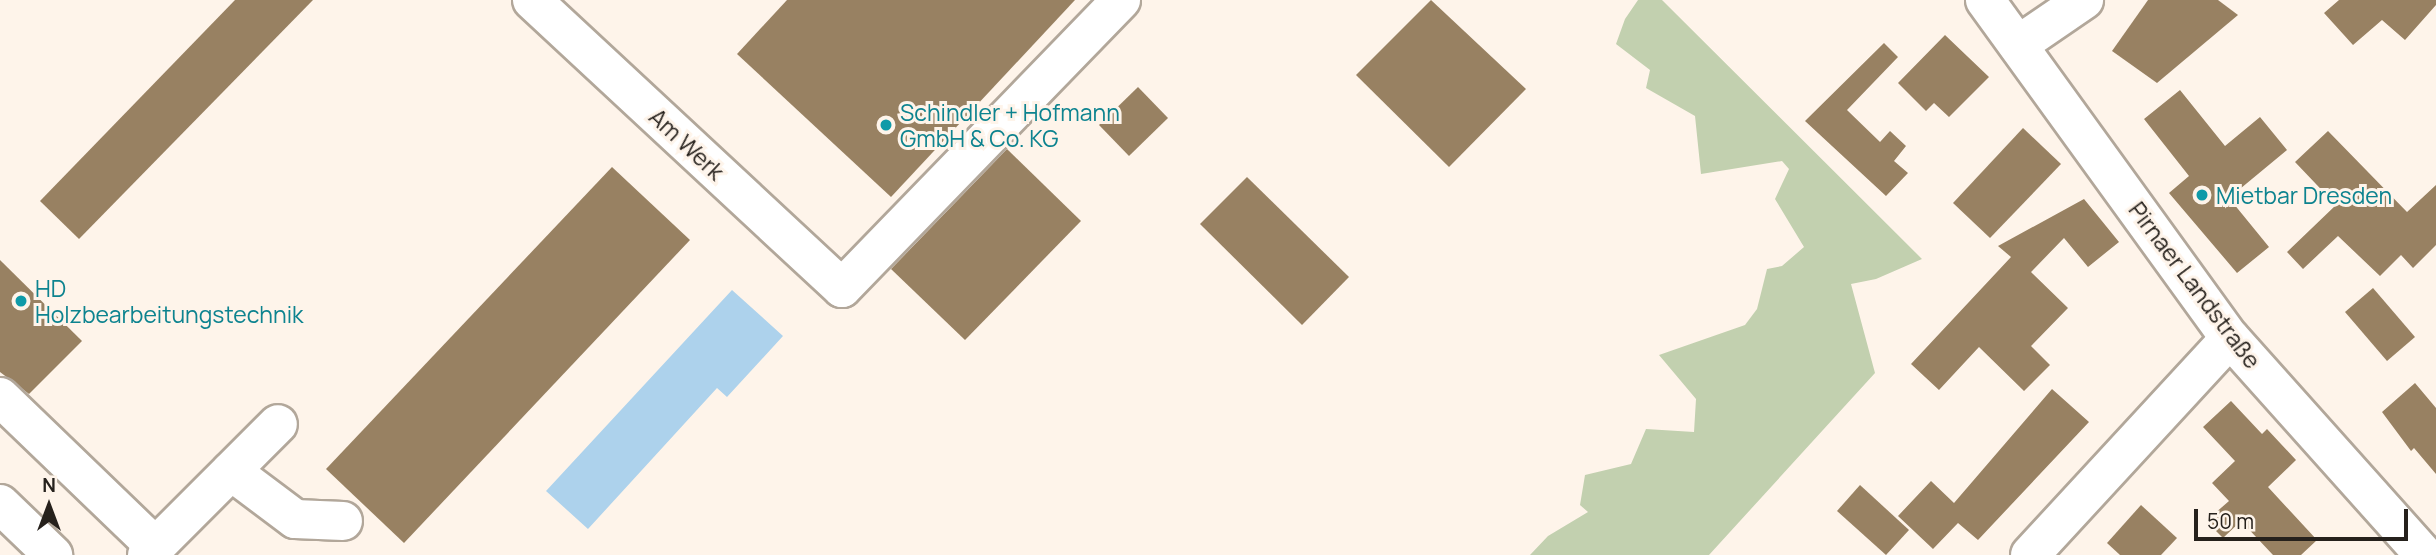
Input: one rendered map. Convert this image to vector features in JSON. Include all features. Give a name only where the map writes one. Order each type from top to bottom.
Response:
[{"type":"street","name":"Am Werk","points":[[531,0],[842,288],[1121,0]]},
{"type":"street","name":"Pirnaer Landstraße","points":[[1985,0],[2230,338],[2424,555]]},
{"type":"street","points":[[2018,45],[2084,0]]},
{"type":"street","points":[[2030,555],[2230,338]]},
{"type":"street","points":[[0,397],[151,551],[278,424]]},
{"type":"street","points":[[231,471],[295,519],[342,521]]},
{"type":"street","points":[[0,504],[53,555]]},
{"type":"green space","points":[[1638,0],[1662,0],[1922,259],[1876,279],[1851,284],[1875,373],[1709,555],[1530,555],[1548,536],[1588,512],[1580,505],[1585,475],[1631,464],[1646,429],[1694,432],[1696,399],[1659,355],[1745,325],[1757,309],[1767,269],[1782,266],[1804,247],[1775,199],[1789,169],[1782,161],[1701,174],[1695,116],[1646,88],[1650,70],[1616,44],[1625,19]]},
{"type":"water","points":[[732,290],[783,336],[727,397],[717,388],[588,529],[546,491]]},
{"type":"building","points":[[235,0],[313,0],[79,239],[40,201]]},
{"type":"building","name":"Schindler + Hofmann GmbH & Co. KG","points":[[787,0],[1075,0],[891,197],[737,54]]},
{"type":"building","points":[[1431,0],[1526,89],[1449,167],[1356,75]]},
{"type":"building","points":[[2148,0],[2218,0],[2238,15],[2157,83],[2112,51]]},
{"type":"building","points":[[2339,0],[2436,0],[2436,5],[2405,40],[2382,20],[2353,45],[2324,13]]},
{"type":"building","points":[[1945,35],[1989,77],[1949,117],[1934,103],[1926,111],[1898,83]]},
{"type":"building","points":[[1884,43],[1898,57],[1847,110],[1880,142],[1890,131],[1906,146],[1894,161],[1908,173],[1886,196],[1805,121]]},
{"type":"building","points":[[1138,87],[1168,118],[1129,156],[1099,125]]},
{"type":"building","name":"Mietbar Dresden","points":[[2180,90],[2225,146],[2260,117],[2287,150],[2229,198],[2269,247],[2237,273],[2169,193],[2189,176],[2144,119]]},
{"type":"building","points":[[2023,128],[2061,164],[1990,238],[1953,203]]},
{"type":"building","points":[[2328,131],[2407,212],[2436,185],[2436,245],[2413,268],[2401,255],[2380,276],[2338,236],[2303,269],[2287,252],[2336,205],[2295,162]]},
{"type":"building","points":[[1007,149],[1081,221],[965,340],[891,269]]},
{"type":"building","points":[[612,167],[690,240],[404,543],[326,469]]},
{"type":"building","points":[[1247,177],[1349,277],[1302,325],[1200,224]]},
{"type":"building","points":[[2084,199],[2119,242],[2088,267],[2064,238],[2031,272],[2068,308],[2031,346],[2050,365],[2024,391],[1979,347],[1939,390],[1911,364],[2011,257],[1998,246]]},
{"type":"building","name":"HD Holzbearbeitungstechnik","points":[[0,260],[82,341],[29,394],[0,372]]},
{"type":"building","points":[[2373,288],[2415,337],[2387,361],[2345,312]]},
{"type":"building","points":[[2415,383],[2436,408],[2436,474],[2414,448],[2411,451],[2382,412]]},
{"type":"building","points":[[2052,389],[2089,422],[1978,540],[1958,523],[1933,549],[1898,516],[1931,481],[1954,503]]},
{"type":"building","points":[[2231,401],[2262,434],[2267,429],[2296,460],[2268,487],[2317,540],[2301,555],[2273,555],[2241,521],[2223,538],[2206,521],[2229,501],[2212,483],[2235,461],[2203,427]]},
{"type":"building","points":[[1860,485],[1909,530],[1886,555],[1837,511]]},
{"type":"building","points":[[2141,505],[2177,538],[2161,555],[2120,555],[2107,543]]},
{"type":"place","name":"Schindler + Hofmann GmbH & Co. KG","points":[[886,125]]},
{"type":"place","name":"Mietbar Dresden","points":[[2202,195]]},
{"type":"place","name":"HD Holzbearbeitungstechnik","points":[[21,301]]}]
